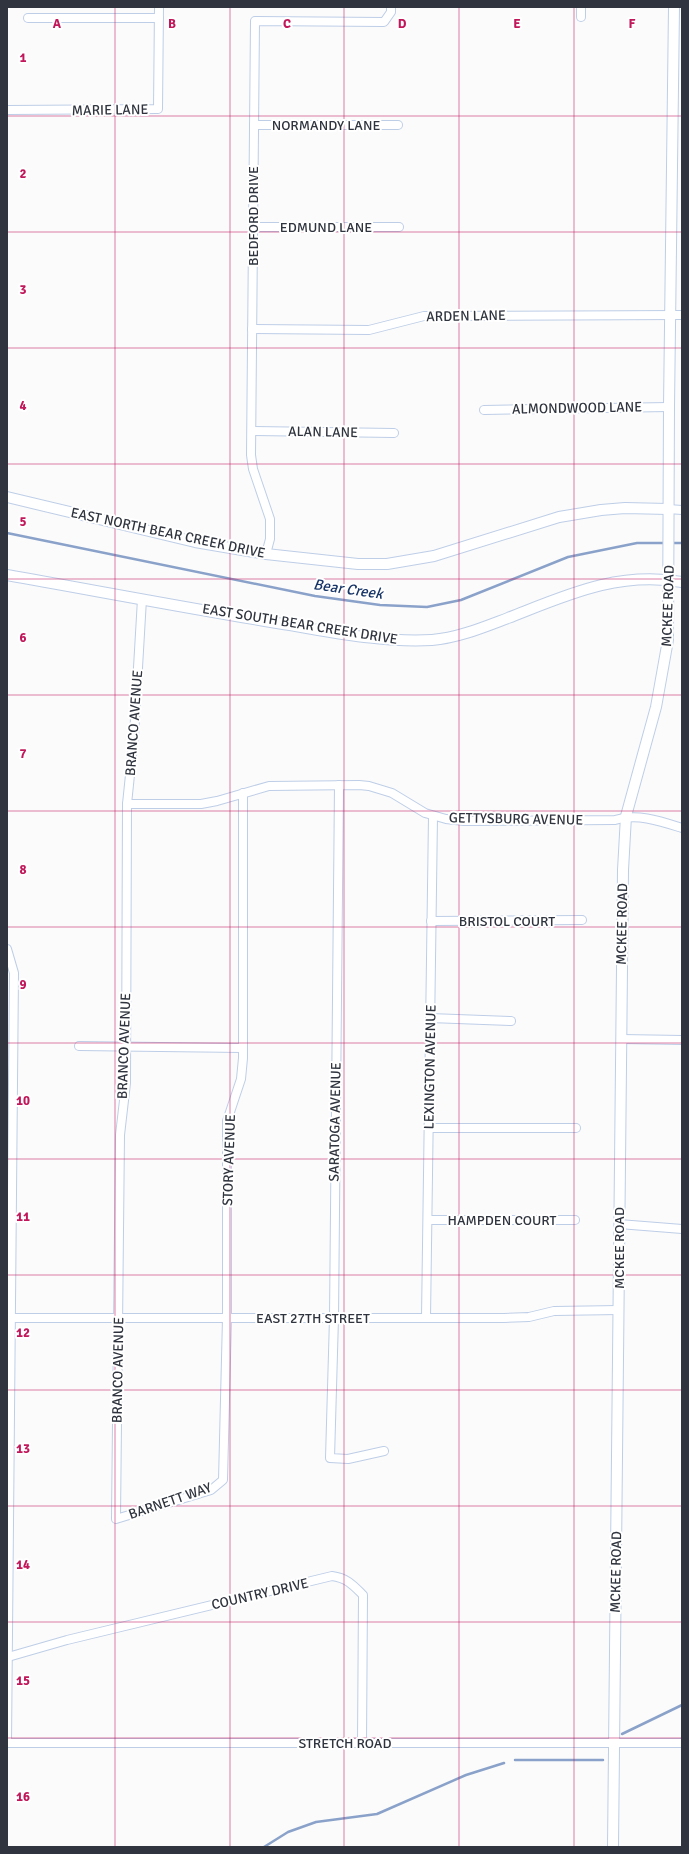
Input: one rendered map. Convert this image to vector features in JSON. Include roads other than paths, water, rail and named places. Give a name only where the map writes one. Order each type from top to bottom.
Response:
[{"type":"street","name":"MARIE LANE","points":[[7,110],[158,109],[159,7]]},
{"type":"street","name":"BEDFORD DRIVE","points":[[266,554],[270,539],[270,519],[253,469],[252,431],[254,21],[384,22],[391,12],[391,7]]},
{"type":"street","points":[[581,7],[581,17]]},
{"type":"street","name":"MCKEE ROAD","points":[[613,1847],[622,910],[626,816],[664,674],[668,640],[669,407],[674,7]]},
{"type":"street","points":[[28,18],[159,18]]},
{"type":"street","name":"NORMANDY LANE","points":[[254,125],[398,125]]},
{"type":"street","name":"EDMUND LANE","points":[[253,227],[399,227]]},
{"type":"street","name":"ARDEN LANE","points":[[252,329],[369,330],[424,316],[682,315]]},
{"type":"street","name":"ALMONDWOOD LANE","points":[[484,410],[669,407]]},
{"type":"street","name":"ALAN LANE","points":[[252,431],[394,433]]},
{"type":"street","name":"EAST NORTH BEAR CREEK DRIVE","points":[[7,497],[196,542],[266,554],[358,564],[387,564],[434,556],[559,517],[601,510],[625,508],[669,514],[682,510]]},
{"type":"street","name":"EAST SOUTH BEAR CREEK DRIVE","points":[[7,575],[367,637],[394,640],[418,640],[461,635],[585,588],[629,580],[657,578],[682,582]]},
{"type":"street","name":"BRANCO AVENUE","points":[[116,1519],[120,1135],[126,1083],[127,804],[134,736],[142,598]]},
{"type":"street","name":"SARATOGA AVENUE","points":[[339,785],[334,1318],[330,1458],[348,1459],[384,1451]]},
{"type":"street","name":"GETTYSBURG AVENUE","points":[[127,804],[201,804],[269,786],[369,786],[392,793],[412,806],[434,816],[464,821],[615,820],[626,816],[653,819],[682,828]]},
{"type":"street","name":"STORY AVENUE","points":[[223,1480],[227,1318],[227,1121],[241,1078],[243,793]]},
{"type":"street","name":"LEXINGTON AVENUE","points":[[426,1318],[431,921],[434,816]]},
{"type":"street","name":"BRISTOL COURT","points":[[431,921],[582,920]]},
{"type":"street","points":[[7,948],[14,973],[7,1743]]},
{"type":"street","points":[[430,1018],[511,1020]]},
{"type":"street","points":[[621,1039],[682,1040]]},
{"type":"street","points":[[79,1046],[242,1048]]},
{"type":"street","points":[[429,1128],[576,1128]]},
{"type":"street","name":"HAMPDEN COURT","points":[[428,1220],[575,1220]]},
{"type":"street","points":[[619,1224],[682,1229]]},
{"type":"street","name":"EAST 27TH STREET","points":[[10,1318],[504,1318],[554,1312],[619,1310]]},
{"type":"street","name":"BARNETT WAY","points":[[116,1519],[211,1490],[223,1480]]},
{"type":"street","name":"COUNTRY DRIVE","points":[[8,1657],[67,1640],[294,1585],[332,1576],[341,1577],[352,1583],[363,1595],[362,1743]]},
{"type":"street","name":"STRETCH ROAD","points":[[7,1743],[682,1743]]},
{"type":"waterway","name":"Bear Creek","points":[[7,533],[315,596],[380,605],[427,607],[461,600],[568,557],[637,543],[666,543]]},
{"type":"waterway","name":"Bear Creek","points":[[671,543],[682,543]]},
{"type":"waterway","points":[[622,1734],[682,1705]]},
{"type":"waterway","points":[[515,1760],[603,1760]]},
{"type":"waterway","points":[[264,1847],[288,1832],[316,1822],[377,1814],[466,1775],[504,1763]]}]
